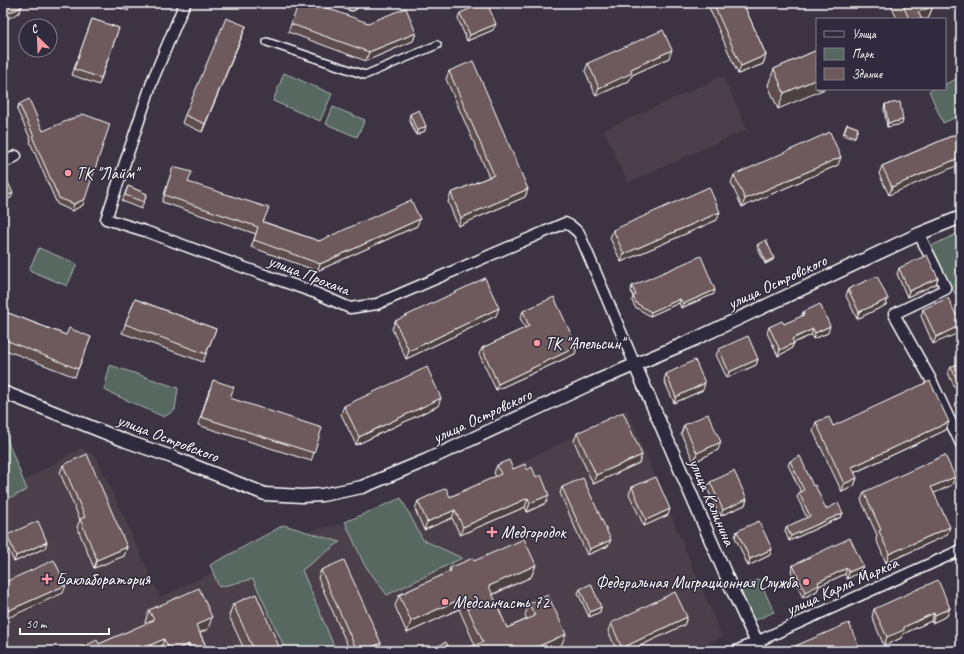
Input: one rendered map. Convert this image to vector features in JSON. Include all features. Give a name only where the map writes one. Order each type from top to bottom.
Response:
[{"type":"street","name":"улица Прохача","points":[[186,3],[153,79],[106,219],[145,231],[316,293],[350,308],[377,304],[565,223],[579,233],[635,365]]},
{"type":"street","points":[[267,42],[365,75],[437,45]]},
{"type":"street","points":[[3,163],[16,156]]},
{"type":"street","name":"улица Островского","points":[[3,392],[265,494],[302,496],[322,495],[362,487],[427,460],[592,383],[695,339],[919,234],[961,217]]},
{"type":"street","points":[[919,234],[946,289],[894,314],[930,378],[961,444]]},
{"type":"street","name":"улица Калинина","points":[[635,365],[731,587],[759,646]]},
{"type":"street","name":"улица Карла Маркса","points":[[736,651],[759,646],[961,550]]},
{"type":"shaded area","points":[[723,76],[747,129],[628,183],[604,130]]},
{"type":"shaded area","name":"Медгородок","points":[[627,410],[722,637],[691,651],[3,651],[3,493],[81,448],[96,456],[160,597],[288,538],[325,527],[393,520],[516,465]]},
{"type":"green space","points":[[284,73],[332,94],[320,121],[273,101]]},
{"type":"green space","points":[[961,77],[961,115],[943,123],[929,91],[946,90],[946,84]]},
{"type":"green space","points":[[333,107],[365,120],[357,137],[326,124]]},
{"type":"green space","points":[[961,232],[961,291],[955,294],[931,246]]},
{"type":"green space","points":[[39,248],[77,264],[67,286],[29,270]]},
{"type":"green space","points":[[110,365],[178,388],[175,410],[164,417],[104,390]]},
{"type":"green space","points":[[3,429],[27,490],[3,501]]},
{"type":"green space","points":[[401,498],[423,540],[462,558],[387,595],[364,564],[345,522]]},
{"type":"green space","points":[[284,525],[340,542],[302,570],[336,651],[286,651],[253,579],[219,587],[210,565]]},
{"type":"green space","points":[[759,579],[774,612],[754,621],[739,588]]},
{"type":"building","points":[[3,3],[20,3],[22,7],[3,15]]},
{"type":"building","points":[[299,3],[313,3],[368,23],[406,8],[416,33],[369,52],[291,24]]},
{"type":"building","points":[[483,3],[487,3],[496,24],[470,35],[460,13]]},
{"type":"building","points":[[713,3],[743,3],[766,55],[741,66]]},
{"type":"building","points":[[902,3],[932,3],[933,6],[918,12],[921,18],[909,18]]},
{"type":"building","points":[[226,18],[246,26],[205,124],[185,115]]},
{"type":"building","points":[[92,19],[119,28],[101,78],[74,69]]},
{"type":"building","points":[[663,30],[672,50],[631,69],[632,73],[599,88],[588,63]]},
{"type":"building","points":[[816,50],[816,79],[784,93],[774,69]]},
{"type":"building","points":[[473,61],[528,189],[461,218],[451,193],[494,175],[449,71]]},
{"type":"building","name":"ТК \"Лайм\"","points":[[29,99],[43,131],[83,114],[110,124],[85,199],[74,204],[59,198],[32,136],[34,136],[19,104]]},
{"type":"building","points":[[900,102],[903,120],[888,123],[885,104]]},
{"type":"building","points":[[419,110],[426,126],[417,131],[410,114]]},
{"type":"building","points":[[847,124],[858,128],[855,137],[844,133]]},
{"type":"building","points":[[830,132],[841,157],[745,199],[734,175]]},
{"type":"building","points":[[961,132],[961,157],[892,187],[882,166]]},
{"type":"building","points":[[173,167],[192,172],[188,182],[269,208],[263,222],[319,241],[411,200],[420,219],[320,264],[254,240],[258,227],[164,195]]},
{"type":"building","points":[[5,176],[13,193],[3,198],[3,177]]},
{"type":"building","points":[[128,186],[147,194],[144,202],[125,195]]},
{"type":"building","points":[[709,187],[720,212],[624,254],[613,230]]},
{"type":"building","points":[[766,240],[774,258],[766,262],[758,244]]},
{"type":"building","points":[[927,255],[938,278],[909,291],[899,268]]},
{"type":"building","points":[[701,256],[715,290],[683,304],[680,299],[651,312],[636,303],[633,296],[636,295],[632,286]]},
{"type":"building","points":[[877,276],[888,299],[859,312],[848,289]]},
{"type":"building","points":[[485,278],[499,308],[409,351],[395,321]]},
{"type":"building","name":"ТК \"Апельсин\"","points":[[554,297],[577,347],[498,384],[482,348],[529,326],[523,311]]},
{"type":"building","points":[[948,298],[956,315],[961,313],[961,325],[936,337],[923,309]]},
{"type":"building","points":[[135,299],[216,329],[206,354],[125,324]]},
{"type":"building","points":[[820,304],[830,326],[815,333],[813,329],[792,339],[794,343],[780,350],[769,327],[782,321],[784,324],[804,315],[803,312]]},
{"type":"building","points":[[3,311],[66,335],[69,328],[91,337],[78,369],[3,339]]},
{"type":"building","points":[[748,336],[758,359],[729,372],[719,349]]},
{"type":"building","points":[[695,360],[705,383],[676,397],[666,374]]},
{"type":"building","points":[[961,362],[961,389],[951,367]]},
{"type":"building","points":[[427,367],[441,398],[359,437],[344,406]]},
{"type":"building","points":[[213,380],[234,387],[230,398],[322,428],[314,453],[201,417]]},
{"type":"building","points":[[930,381],[949,422],[852,467],[857,478],[844,484],[816,422],[829,417],[833,426]]},
{"type":"building","points":[[623,412],[642,455],[596,475],[577,433]]},
{"type":"building","points":[[708,414],[721,442],[697,453],[684,425]]},
{"type":"building","points":[[87,454],[127,547],[97,560],[80,519],[85,517],[63,465]]},
{"type":"building","points":[[945,455],[955,477],[931,487],[950,527],[889,554],[879,531],[881,530],[864,492]]},
{"type":"building","points":[[800,456],[813,486],[815,485],[826,509],[838,503],[843,513],[791,536],[786,527],[810,516],[799,493],[804,490],[790,461]]},
{"type":"building","points":[[509,460],[513,469],[525,464],[527,470],[532,467],[536,477],[541,475],[549,495],[530,503],[528,498],[463,527],[455,510],[427,522],[418,501],[446,488],[450,497],[501,474],[497,465]]},
{"type":"building","points":[[734,471],[747,499],[723,510],[710,482]]},
{"type":"building","points":[[656,477],[670,509],[646,520],[632,487]]},
{"type":"building","points":[[583,478],[611,540],[590,549],[562,487]]},
{"type":"building","points":[[38,521],[47,542],[16,556],[7,535]]},
{"type":"building","points":[[759,521],[772,549],[750,559],[737,531]]},
{"type":"building","points":[[850,538],[863,566],[849,572],[847,568],[818,582],[819,585],[805,592],[793,565]]},
{"type":"building","name":"Медсанчасть 72","points":[[524,539],[536,565],[489,586],[507,628],[535,616],[529,604],[548,595],[566,634],[528,651],[462,651],[483,642],[463,598],[411,621],[399,595],[451,571],[450,568],[473,558],[474,561]]},
{"type":"building","points":[[54,560],[66,585],[3,613],[3,583]]},
{"type":"building","points":[[344,560],[381,643],[362,651],[357,651],[321,570]]},
{"type":"building","points":[[938,580],[950,608],[935,615],[934,613],[904,627],[904,630],[887,637],[874,609]]},
{"type":"building","points":[[591,584],[601,607],[590,612],[580,589]]},
{"type":"building","points":[[199,588],[212,617],[196,625],[208,651],[192,651],[189,644],[174,651],[170,651],[164,639],[137,651],[82,651],[81,648],[97,640],[99,644],[154,620],[149,610]]},
{"type":"building","points":[[675,592],[687,617],[622,648],[611,623]]},
{"type":"building","points":[[256,594],[281,651],[246,651],[253,648],[233,604]]},
{"type":"building","points":[[849,623],[860,650],[845,651],[844,649],[840,651],[796,651],[795,646]]},
{"type":"building","points":[[446,642],[450,651],[429,651]]},
{"type":"place","name":"ТК \"Лайм\"","points":[[68,173]]},
{"type":"place","name":"ТК \"Апельсин\"","points":[[537,343]]},
{"type":"place","name":"Медгородок","points":[[492,532]]},
{"type":"place","name":"Баклаборатория","points":[[47,579]]},
{"type":"place","name":"Федеральная Миграционная Служба","points":[[806,582]]},
{"type":"place","name":"Медсанчасть 72","points":[[445,602]]}]
